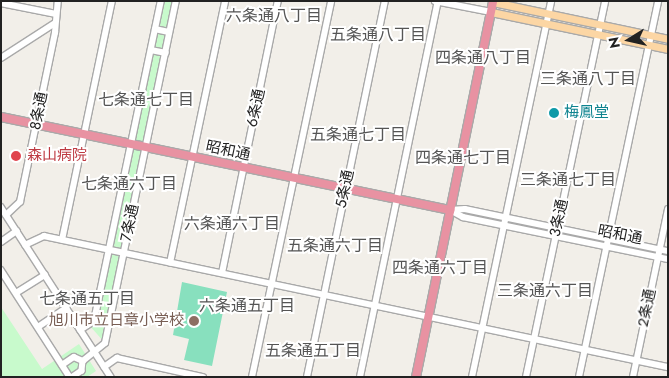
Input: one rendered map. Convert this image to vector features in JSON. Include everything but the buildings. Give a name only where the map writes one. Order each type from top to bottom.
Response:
[{"type":"highway","points":[[416,377],[492,1]]},
{"type":"highway","name":"昭和通","points":[[1,117],[450,210]]},
{"type":"main road","points":[[492,1],[668,39]]},
{"type":"main road","points":[[491,12],[668,49]]},
{"type":"street","name":"8条通","points":[[6,215],[20,202],[37,124],[58,1]]},
{"type":"street","points":[[62,240],[112,1]]},
{"type":"street","name":"7条通","points":[[80,330],[94,320],[161,1]]},
{"type":"street","name":"7条通","points":[[83,361],[104,343],[176,1]]},
{"type":"street","points":[[170,263],[225,1]]},
{"type":"street","name":"6条通","points":[[222,273],[278,1]]},
{"type":"street","points":[[252,377],[331,1]]},
{"type":"street","name":"5条通","points":[[307,377],[385,1]]},
{"type":"street","points":[[360,377],[437,1],[491,12]]},
{"type":"street","points":[[472,377],[551,1]]},
{"type":"street","name":"3条通","points":[[526,377],[605,1]]},
{"type":"street","points":[[579,377],[658,1]]},
{"type":"street","points":[[1,3],[21,4],[56,14]]},
{"type":"street","points":[[1,58],[55,23]]},
{"type":"street","points":[[155,29],[170,32]]},
{"type":"street","points":[[151,50],[166,53]]},
{"type":"street","points":[[1,207],[110,377]]},
{"type":"street","name":"昭和通","points":[[450,210],[465,210],[668,251]]},
{"type":"street","name":"昭和通","points":[[450,210],[463,217],[668,259]]},
{"type":"street","name":"2条通","points":[[633,377],[668,210]]},
{"type":"street","points":[[1,242],[17,231]]},
{"type":"street","points":[[26,245],[39,237],[62,240],[668,367]]},
{"type":"street","points":[[1,270],[62,365],[72,377],[82,371],[83,361],[74,358],[62,365]]},
{"type":"street","points":[[16,293],[45,275]]},
{"type":"street","points":[[38,327],[66,308]]},
{"type":"street","points":[[104,367],[117,358],[203,377]]},
{"type":"green space","points":[[158,1],[176,1],[105,343],[89,325],[94,320]]},
{"type":"green space","points":[[182,282],[227,292],[212,366],[184,360],[189,339],[173,335]]},
{"type":"green space","points":[[1,307],[42,369],[79,344],[96,371],[87,377],[1,377]]},
{"type":"place","name":"梅鳳堂","points":[[554,113]]},
{"type":"place","name":"森山病院","points":[[16,156]]},
{"type":"place","name":"旭川市立日章小学校","points":[[194,321]]},
{"type":"district","name":"六条通八丁目","points":[[274,16]]},
{"type":"district","name":"五条通八丁目","points":[[378,35]]},
{"type":"district","name":"四条通八丁目","points":[[483,58]]},
{"type":"district","name":"三条通八丁目","points":[[588,79]]},
{"type":"district","name":"七条通七丁目","points":[[146,100]]},
{"type":"district","name":"五条通七丁目","points":[[358,135]]},
{"type":"district","name":"四条通七丁目","points":[[463,158]]},
{"type":"district","name":"三条通七丁目","points":[[568,180]]},
{"type":"district","name":"七条通六丁目","points":[[129,184]]},
{"type":"district","name":"六条通六丁目","points":[[232,224]]},
{"type":"district","name":"五条通六丁目","points":[[335,246]]},
{"type":"district","name":"四条通六丁目","points":[[440,268]]},
{"type":"district","name":"三条通六丁目","points":[[545,291]]},
{"type":"district","name":"七条通五丁目","points":[[87,299]]},
{"type":"district","name":"六条通五丁目","points":[[247,306]]},
{"type":"district","name":"五条通五丁目","points":[[313,351]]}]
